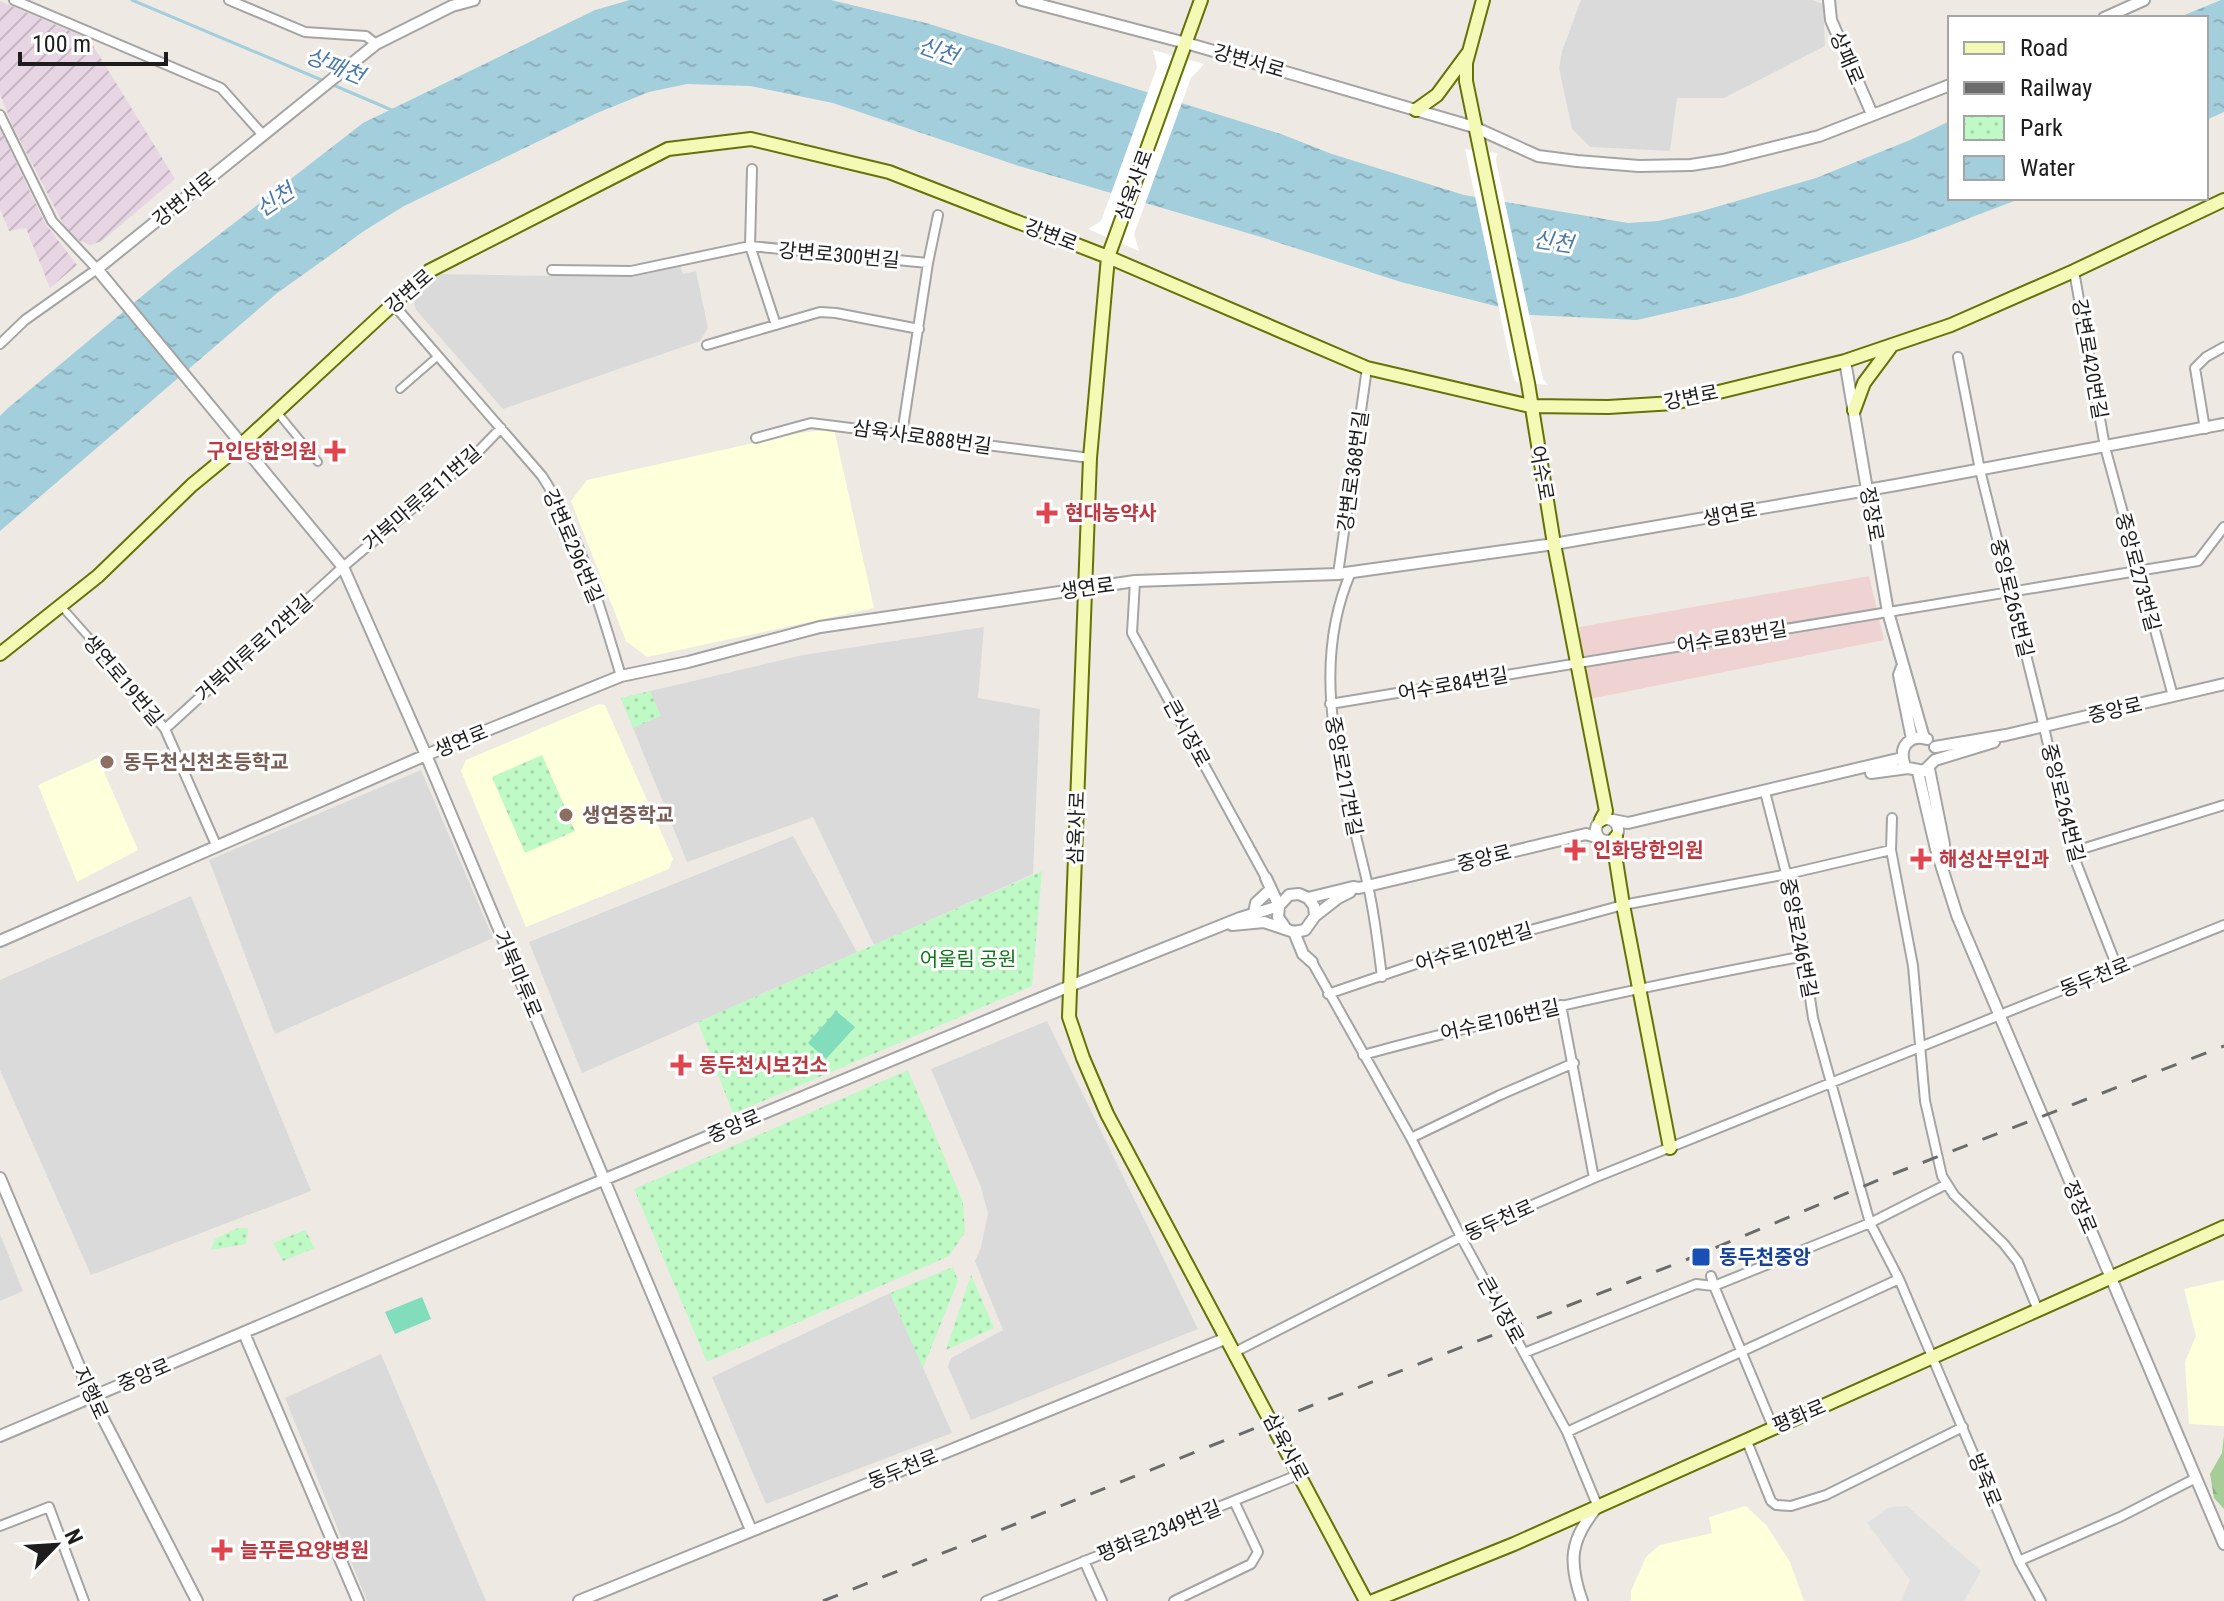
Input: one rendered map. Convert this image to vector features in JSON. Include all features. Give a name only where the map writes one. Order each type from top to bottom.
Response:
[{"type":"main road","name":"어수로","points":[[1483,0],[1466,63],[1466,81],[1528,383],[1604,819]]},
{"type":"main road","name":"삼육사로","points":[[1199,1],[1108,257],[1090,458],[1069,1017],[1107,1114],[1366,1601]]},
{"type":"main road","points":[[1416,110],[1437,95],[1470,50]]},
{"type":"main road","name":"강변로","points":[[0,654],[98,576],[192,485],[243,443],[429,271],[668,149],[751,139],[889,172],[1108,257],[1367,368],[1530,406],[1608,407],[1674,403],[1845,361],[1951,325],[2224,200]]},
{"type":"main road","points":[[1854,410],[1864,383],[1890,347]]},
{"type":"main road","points":[[1609,841],[1670,1148]]},
{"type":"main road","name":"평화로","points":[[1373,1601],[1598,1507],[2224,1227]]},
{"type":"street","points":[[14,0],[221,88],[267,132]]},
{"type":"street","points":[[229,0],[305,32],[366,36],[376,44],[452,6],[474,0]]},
{"type":"street","name":"강변서로","points":[[1022,0],[1186,43],[1474,127]]},
{"type":"street","name":"상패로","points":[[1829,0],[1831,20],[1872,114]]},
{"type":"street","points":[[2108,16],[2144,0]]},
{"type":"street","name":"강변서로","points":[[97,269],[376,44]]},
{"type":"street","points":[[1474,127],[1538,156],[1639,166],[1691,165],[1819,136],[1948,86]]},
{"type":"street","points":[[0,115],[52,221],[97,269],[25,320],[0,344]]},
{"type":"street","name":"강변로300번길","points":[[750,246],[752,169]]},
{"type":"street","points":[[902,434],[938,215]]},
{"type":"street","points":[[750,246],[776,325]]},
{"type":"street","name":"강변로300번길","points":[[552,270],[631,271],[750,246],[928,263]]},
{"type":"street","name":"거북마루로","points":[[97,269],[343,567],[426,755],[751,1530]]},
{"type":"street","name":"강변로420번길","points":[[2074,271],[2105,447]]},
{"type":"street","name":"강변로296번길","points":[[393,304],[542,476],[558,500],[602,613],[621,676]]},
{"type":"street","points":[[707,345],[820,312],[919,329]]},
{"type":"street","points":[[2205,429],[2195,368],[2206,357],[2224,347]]},
{"type":"street","points":[[400,389],[438,356]]},
{"type":"street","name":"중앙로265번길","points":[[1958,357],[1980,470],[2044,727]]},
{"type":"street","name":"정장로","points":[[1845,361],[1888,612],[1909,682],[1918,738]]},
{"type":"street","name":"강변로368번길","points":[[1338,574],[1367,368]]},
{"type":"street","points":[[276,412],[318,462]]},
{"type":"street","name":"삼육사로888번길","points":[[756,438],[811,423],[1090,458]]},
{"type":"street","name":"생연로","points":[[0,941],[426,755],[621,676],[688,662],[820,627],[1135,581],[1338,574],[1554,544],[2224,424]]},
{"type":"street","name":"거북마루로11번길","points":[[343,567],[473,457],[501,428]]},
{"type":"street","name":"중앙로273번길","points":[[2105,447],[2173,696]]},
{"type":"street","name":"어수로83번길","points":[[1576,663],[2198,561],[2224,527]]},
{"type":"street","name":"거북마루로12번길","points":[[165,729],[343,567]]},
{"type":"street","name":"중앙로217번길","points":[[1351,572],[1340,597],[1333,645],[1330,704],[1335,752],[1364,887]]},
{"type":"street","name":"큰시장로","points":[[1135,581],[1132,633],[1266,878]]},
{"type":"street","name":"생연로19번길","points":[[61,605],[165,729],[217,847]]},
{"type":"street","name":"어수로84번길","points":[[1330,704],[1576,663]]},
{"type":"street","name":"중앙로","points":[[2006,735],[2224,684]]},
{"type":"street","name":"중앙로264번길","points":[[2044,727],[2072,852],[2117,967]]},
{"type":"street","points":[[1586,834],[1604,819],[1628,823],[1834,776],[1919,765],[1976,748],[2006,735]]},
{"type":"street","points":[[1919,765],[1904,746],[1918,738],[1935,747],[2006,735]]},
{"type":"street","name":"정장로","points":[[1935,747],[1919,765],[1944,844],[1943,866],[1957,915],[2224,1544]]},
{"type":"street","name":"중앙로246번길","points":[[1765,792],[1788,874],[1805,956],[1813,1018],[1830,1084]]},
{"type":"street","points":[[2072,852],[2220,806]]},
{"type":"street","points":[[1892,818],[1891,850],[1913,966],[1925,1101],[1942,1176],[1954,1195],[2018,1262],[2038,1310]]},
{"type":"street","points":[[1604,819],[1618,828],[1609,841]]},
{"type":"street","points":[[1604,819],[1609,841]]},
{"type":"street","points":[[1609,841],[1628,823]]},
{"type":"street","points":[[1586,834],[1609,841]]},
{"type":"street","name":"중앙로","points":[[1364,887],[1586,834]]},
{"type":"street","name":"어수로102번길","points":[[1328,994],[1457,950],[1623,905],[1788,874],[1891,850]]},
{"type":"street","points":[[1266,878],[1279,906],[1278,917],[1296,931],[1312,962]]},
{"type":"street","points":[[1266,878],[1276,891],[1308,898],[1314,906],[1315,916]]},
{"type":"street","points":[[1308,898],[1364,887]]},
{"type":"street","points":[[1296,931],[1338,898],[1364,887]]},
{"type":"street","points":[[1364,887],[1382,977]]},
{"type":"street","points":[[1254,913],[1256,903],[1270,890]]},
{"type":"street","points":[[1226,926],[1279,906],[1289,895]]},
{"type":"street","points":[[1226,926],[1264,922],[1296,931]]},
{"type":"street","name":"동두천로","points":[[1235,1352],[1461,1237],[1594,1178],[2224,925]]},
{"type":"street","name":"중앙로","points":[[0,1436],[1070,986],[1226,926]]},
{"type":"street","points":[[1638,987],[1805,956]]},
{"type":"street","name":"큰시장로","points":[[1312,962],[1411,1138],[1567,1432],[1598,1507]]},
{"type":"street","name":"어수로106번길","points":[[1363,1055],[1481,1022],[1638,987]]},
{"type":"street","points":[[1561,1005],[1594,1178]]},
{"type":"street","points":[[1411,1138],[1574,1063]]},
{"type":"street","points":[[1830,1084],[1870,1223]]},
{"type":"street","name":"지행로","points":[[0,1178],[92,1397],[197,1601]]},
{"type":"street","name":"큰시장로","points":[[1524,1353],[1696,1284],[1712,1281],[1870,1223],[1947,1184]]},
{"type":"street","name":"방죽로","points":[[1870,1223],[1899,1279],[2019,1561],[2041,1601]]},
{"type":"street","points":[[1567,1432],[1899,1279]]},
{"type":"street","points":[[1712,1281],[1773,1427]]},
{"type":"street","points":[[244,1333],[358,1601]]},
{"type":"street","name":"동두천로","points":[[579,1601],[1227,1338]]},
{"type":"street","points":[[1746,1439],[1771,1501],[1785,1507],[1835,1491],[1963,1427]]},
{"type":"street","name":"평화로2349번길","points":[[986,1601],[1300,1474]]},
{"type":"street","points":[[2019,1561],[2120,1517],[2196,1478]]},
{"type":"street","name":"평화로2349번길","points":[[1174,1601],[1251,1564],[1258,1552],[1234,1501]]},
{"type":"street","points":[[0,1526],[49,1507],[84,1601]]},
{"type":"street","points":[[1582,1601],[1573,1556],[1577,1534],[1598,1507]]},
{"type":"street","name":"평화로2349번길","points":[[1084,1561],[1102,1601]]},
{"type":"shaded area","points":[[1581,0],[1812,0],[1823,4],[1825,46],[1724,98],[1677,98],[1670,151],[1590,147],[1572,129],[1559,68]]},
{"type":"shaded area","points":[[0,1],[89,39],[175,179],[102,241],[90,245],[70,237],[12,125],[0,94]]},
{"type":"shaded area","points":[[0,129],[45,223],[77,265],[50,288],[26,228],[9,231],[0,209]]},
{"type":"shaded area","points":[[680,266],[683,274],[696,271],[708,328],[700,341],[503,409],[416,310],[411,294],[433,274],[633,277]]},
{"type":"shaded area","points":[[834,429],[874,608],[647,657],[626,641],[571,501],[587,480],[799,433]]},
{"type":"shaded area","points":[[1869,576],[1884,640],[1590,699],[1579,627]]},
{"type":"shaded area","points":[[984,627],[978,698],[1040,709],[1033,874],[874,945],[813,817],[687,862],[621,698],[803,655]]},
{"type":"shaded area","name":"생연중학교","points":[[599,704],[605,705],[673,859],[669,869],[526,927],[461,771],[466,760]]},
{"type":"shaded area","points":[[98,758],[138,850],[77,882],[38,785]]},
{"type":"shaded area","points":[[421,770],[493,938],[275,1034],[209,860]]},
{"type":"shaded area","points":[[793,836],[857,952],[582,1073],[529,942]]},
{"type":"shaded area","points":[[191,896],[311,1191],[91,1275],[0,1070],[0,980]]},
{"type":"shaded area","points":[[1047,1021],[1198,1329],[971,1420],[948,1367],[951,1358],[1003,1330],[975,1261],[988,1214],[981,1187],[931,1069]]},
{"type":"shaded area","points":[[0,1234],[23,1291],[0,1301]]},
{"type":"shaded area","points":[[2224,1280],[2224,1426],[2189,1424],[2185,1362],[2196,1336],[2184,1289]]},
{"type":"shaded area","points":[[890,1293],[952,1433],[766,1504],[712,1377]]},
{"type":"shaded area","points":[[381,1354],[486,1601],[367,1601],[285,1398]]},
{"type":"shaded area","points":[[1746,1506],[1767,1526],[1790,1562],[1804,1601],[1631,1601],[1631,1591],[1646,1557],[1660,1545],[1712,1533],[1709,1517]]},
{"type":"shaded area","points":[[1907,1506],[1981,1571],[1964,1601],[1901,1601],[1910,1580],[1867,1523],[1889,1507]]},
{"type":"green space","points":[[650,691],[661,716],[633,728],[621,698]]},
{"type":"green space","points":[[542,755],[575,831],[525,853],[492,777]]},
{"type":"green space","name":"어울림 공원","points":[[1042,871],[1032,986],[733,1114],[698,1022]]},
{"type":"green space","points":[[836,1011],[855,1027],[826,1059],[808,1043]]},
{"type":"green space","points":[[908,1070],[963,1202],[965,1232],[949,1256],[707,1362],[634,1189]]},
{"type":"green space","points":[[238,1228],[248,1228],[246,1244],[210,1250],[215,1239]]},
{"type":"green space","points":[[305,1230],[315,1248],[283,1261],[273,1243]]},
{"type":"green space","points":[[953,1267],[958,1281],[923,1368],[890,1293]]},
{"type":"green space","points":[[971,1275],[994,1328],[946,1350]]},
{"type":"green space","points":[[422,1297],[431,1319],[395,1334],[385,1312]]},
{"type":"green space","points":[[2224,1435],[2224,1509],[2214,1498],[2210,1474],[2222,1453]]},
{"type":"water","name":"신천","points":[[630,0],[831,0],[926,23],[1464,195],[1628,223],[1658,221],[1702,211],[1816,178],[1948,122],[1948,200],[2017,200],[1912,240],[1737,297],[1637,320],[1531,315],[1401,282],[1019,166],[833,103],[750,86],[687,84],[649,92],[597,113],[404,206],[364,231],[276,294],[0,531],[0,416],[8,408],[171,272],[363,123],[595,10]]},
{"type":"water","points":[[2224,0],[2224,112],[2208,119],[2208,16],[2182,16]]},
{"type":"pier","points":[[1153,50],[1204,64],[1191,78],[1134,234],[1139,251],[1088,229],[1101,221],[1157,67]]},
{"type":"pier","points":[[1465,149],[1497,153],[1496,161],[1543,379],[1548,385],[1516,382],[1513,375]]},
{"type":"waterway","name":"상패천","points":[[132,0],[324,81]]},
{"type":"waterway","name":"상패천","points":[[331,84],[394,111]]},
{"type":"railway","points":[[823,1601],[1688,1259],[1893,1174],[2224,1046]]},
{"type":"place","name":"구인당한의원","points":[[335,451]]},
{"type":"place","name":"현대농약사","points":[[1047,513]]},
{"type":"place","name":"동두천신천초등학교","points":[[107,762]]},
{"type":"place","name":"생연중학교","points":[[566,815]]},
{"type":"place","name":"인화당한의원","points":[[1575,850]]},
{"type":"place","name":"해성산부인과","points":[[1921,859]]},
{"type":"place","name":"동두천시보건소","points":[[681,1065]]},
{"type":"place","name":"동두천중앙","points":[[1701,1257]]},
{"type":"place","name":"늘푸른요양병원","points":[[222,1550]]}]
